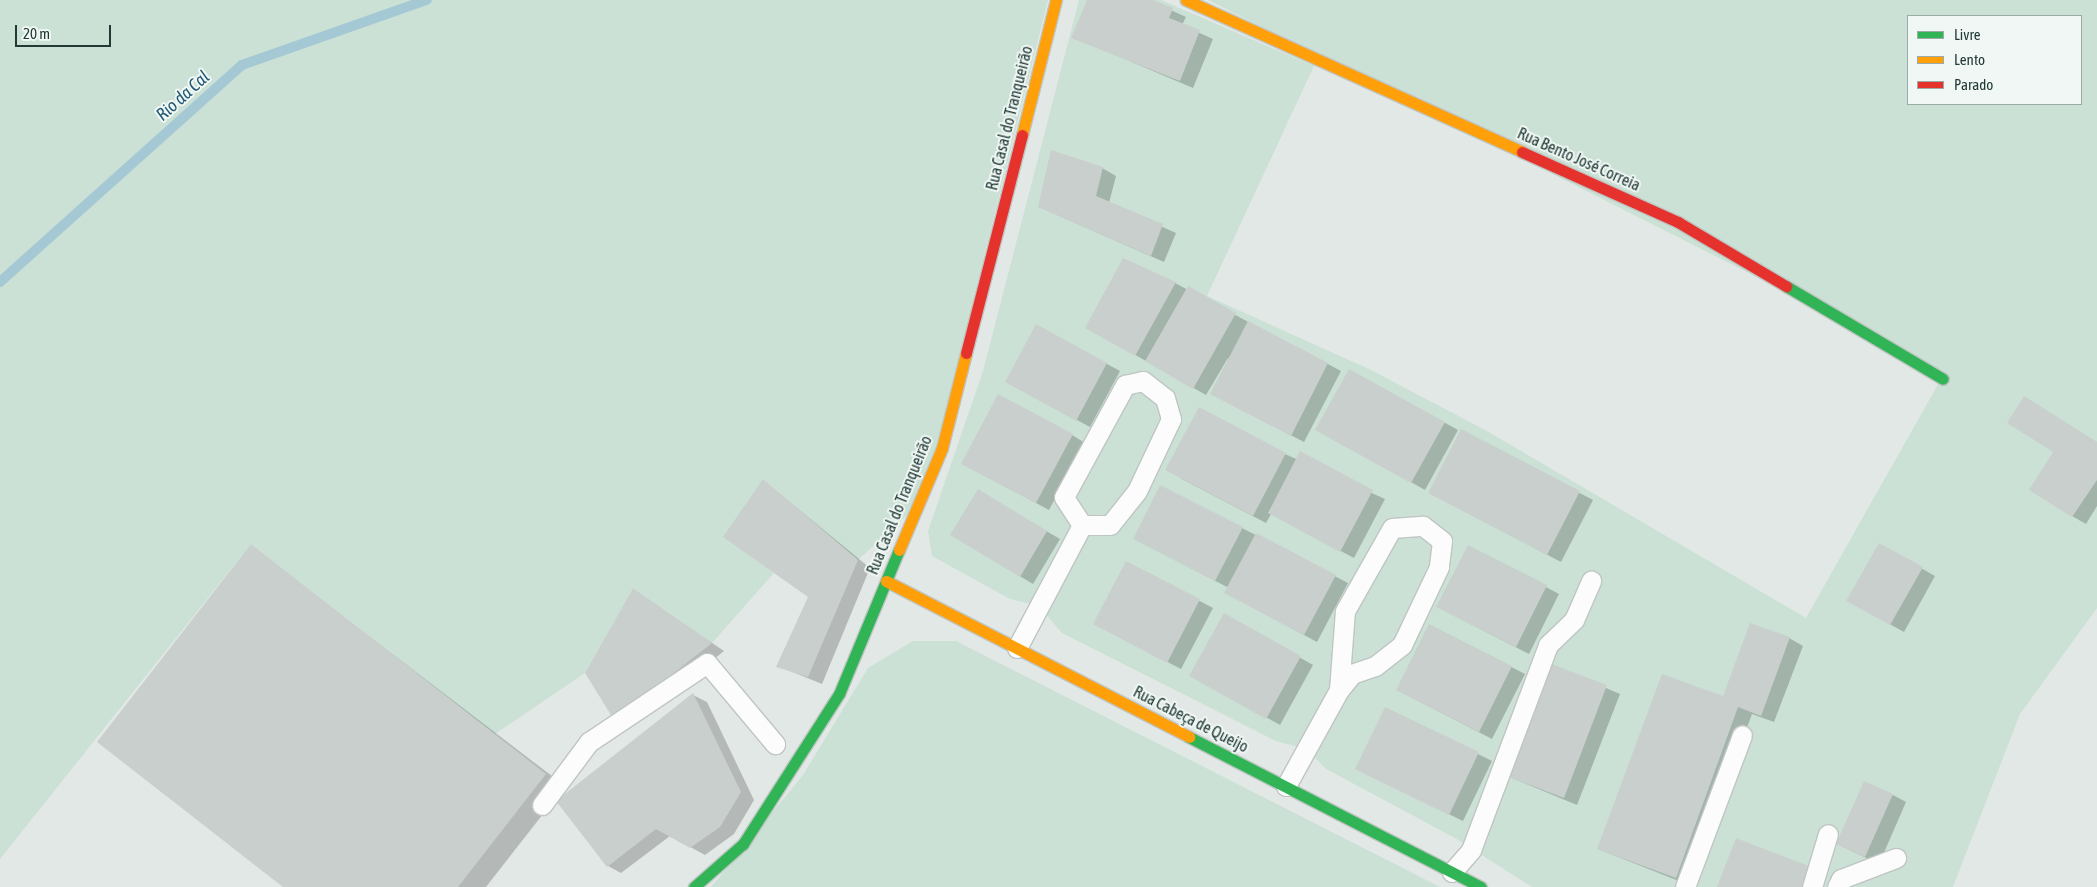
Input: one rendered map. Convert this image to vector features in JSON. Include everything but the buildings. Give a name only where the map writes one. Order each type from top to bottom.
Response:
[{"type":"street","name":"Rua Casal do Tranqueirão","points":[[694,887],[744,844],[793,770],[839,694],[942,448],[1056,0]]},
{"type":"street","name":"Rua Bento José Correia","points":[[1186,0],[1678,222],[1942,379]]},
{"type":"street","name":"Rua Cabeça de Queijo","points":[[886,581],[1481,887]]},
{"type":"lane","points":[[1143,380],[1165,398],[1171,419],[1137,491],[1110,525],[1082,525],[1064,497],[1125,385],[1143,380]]},
{"type":"lane","points":[[1017,648],[1082,525]]},
{"type":"lane","points":[[1286,786],[1339,690],[1352,674],[1375,666],[1402,645],[1438,567],[1442,541],[1423,526],[1392,528],[1345,611],[1339,690]]},
{"type":"lane","points":[[1452,872],[1472,850],[1548,646],[1574,620],[1591,581]]},
{"type":"lane","points":[[542,805],[589,742],[707,663],[776,744]]},
{"type":"lane","points":[[1685,887],[1742,735]]},
{"type":"lane","points":[[1812,887],[1828,834]]},
{"type":"lane","points":[[1837,887],[1841,879],[1896,858]]},
{"type":"green space","points":[[0,0],[1048,0],[937,445],[907,515],[858,560],[763,479],[724,537],[774,573],[712,643],[633,588],[585,673],[495,734],[251,544],[0,859]]},
{"type":"green space","points":[[1079,0],[1161,0],[1314,66],[1207,296],[1369,369],[1487,431],[1806,618],[1945,372],[1208,0],[2097,0],[2097,608],[2020,714],[1953,887],[1532,887],[1455,838],[1326,769],[1306,749],[1276,741],[1062,633],[1039,606],[1010,599],[932,556],[928,531],[983,371]]},
{"type":"green space","points":[[913,641],[956,641],[1440,887],[711,887],[803,775],[868,668]]},
{"type":"waterway","name":"Rio da Cal","points":[[0,282],[242,65],[427,0]]},
{"type":"traffic: fast","points":[[1786,286],[1943,379]]},
{"type":"traffic: fast","points":[[694,887],[743,844],[839,694],[899,550]]},
{"type":"traffic: fast","points":[[1189,737],[1481,887]]},
{"type":"traffic: slow","points":[[1022,135],[1056,0]]},
{"type":"traffic: slow","points":[[1186,0],[1522,152]]},
{"type":"traffic: slow","points":[[899,550],[942,448],[966,353]]},
{"type":"traffic: slow","points":[[886,581],[1189,737]]},
{"type":"traffic: jam","points":[[966,353],[1022,135]]},
{"type":"traffic: jam","points":[[1522,152],[1678,222],[1786,286]]}]
